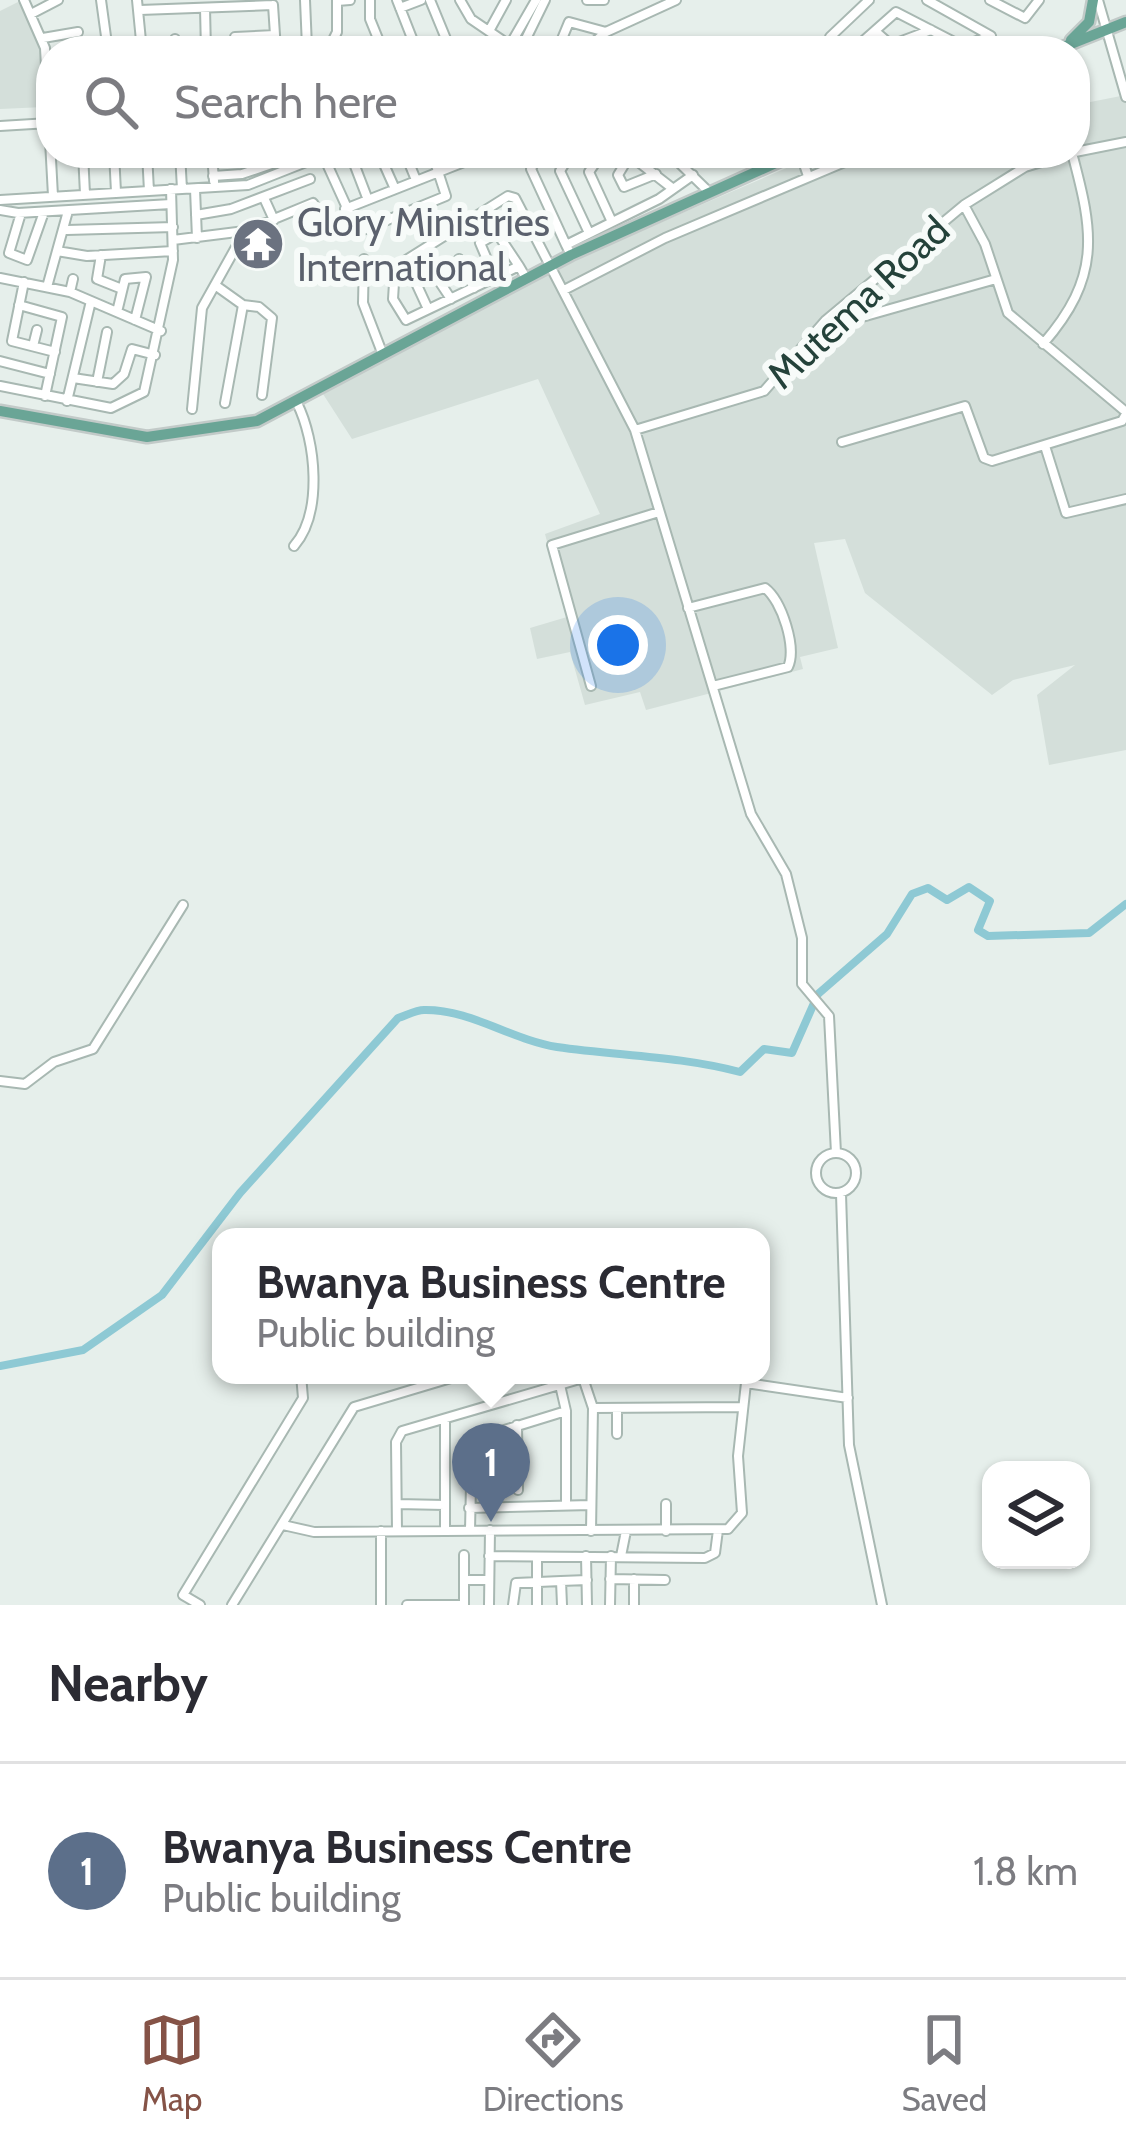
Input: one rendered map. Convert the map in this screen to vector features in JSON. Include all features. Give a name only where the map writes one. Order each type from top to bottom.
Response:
[{"type":"main road","points":[[1072,36],[1089,22],[1096,0]]},
{"type":"main road","points":[[1090,36],[1126,22]]},
{"type":"main road","points":[[0,411],[112,433],[168,437],[257,422],[549,266],[610,228],[763,168]]},
{"type":"street","points":[[24,0],[42,36]]},
{"type":"street","points":[[31,14],[58,0]]},
{"type":"street","points":[[101,0],[106,36]]},
{"type":"street","points":[[305,0],[307,36]]},
{"type":"street","points":[[335,36],[337,1],[350,0]]},
{"type":"street","points":[[370,0],[377,36]]},
{"type":"street","points":[[411,36],[398,4],[421,0]]},
{"type":"street","points":[[430,0],[445,36]]},
{"type":"street","points":[[460,0],[471,19],[495,36]]},
{"type":"street","points":[[489,32],[506,0]]},
{"type":"street","points":[[523,36],[541,0]]},
{"type":"street","points":[[586,0],[604,0]]},
{"type":"street","points":[[646,0],[651,10]]},
{"type":"street","points":[[601,36],[676,0]]},
{"type":"street","points":[[831,36],[869,0]]},
{"type":"street","points":[[927,0],[991,36]]},
{"type":"street","points":[[990,0],[1025,18],[1039,0]]},
{"type":"street","points":[[1096,0],[1109,29],[1126,97]]},
{"type":"street","points":[[141,36],[139,5],[205,8],[273,2],[275,35],[255,36]]},
{"type":"street","points":[[205,8],[206,36]]},
{"type":"street","points":[[869,36],[896,12],[943,36]]},
{"type":"street","points":[[563,36],[569,22],[606,32]]},
{"type":"street","points":[[915,36],[931,30]]},
{"type":"street","points":[[875,31],[881,36]]},
{"type":"street","points":[[55,36],[78,32]]},
{"type":"street","points":[[0,126],[36,124]]},
{"type":"street","name":"Mutema Road","points":[[1090,149],[1126,142]]},
{"type":"street","points":[[51,168],[53,196]]},
{"type":"street","points":[[84,168],[85,194]]},
{"type":"street","points":[[115,168],[116,193]]},
{"type":"street","points":[[148,168],[149,190]]},
{"type":"street","points":[[0,386],[111,408],[146,390],[161,332],[179,168]]},
{"type":"street","points":[[213,168],[214,182]]},
{"type":"street","points":[[0,200],[195,188],[257,168]]},
{"type":"street","points":[[214,182],[248,185],[293,168]]},
{"type":"street","points":[[331,168],[358,232],[444,197],[447,191],[439,168]]},
{"type":"street","points":[[356,168],[368,200]]},
{"type":"street","points":[[386,168],[395,189]]},
{"type":"street","points":[[411,168],[416,180]]},
{"type":"street","points":[[57,251],[101,255],[173,245],[245,231],[313,203],[327,223],[444,168]]},
{"type":"street","points":[[533,168],[568,250],[589,233],[610,228],[693,175]]},
{"type":"street","points":[[562,168],[589,233]]},
{"type":"street","points":[[593,168],[589,174],[610,228]]},
{"type":"street","points":[[621,168],[618,175],[624,187],[656,174]]},
{"type":"street","points":[[648,168],[672,188]]},
{"type":"street","points":[[685,168],[708,191]]},
{"type":"street","points":[[805,168],[808,176]]},
{"type":"street","points":[[564,290],[828,168]]},
{"type":"street","name":"Mutema Road","points":[[635,430],[764,391],[843,306],[964,205],[1023,168]]},
{"type":"street","points":[[1043,344],[1076,305],[1090,239],[1076,168]]},
{"type":"street","points":[[196,215],[264,198],[310,179]]},
{"type":"street","points":[[195,188],[197,238]]},
{"type":"street","points":[[519,266],[409,320],[400,316],[392,289],[395,267],[508,196],[515,198],[635,430],[751,814],[785,874],[802,938],[800,976],[829,1016],[836,1153]]},
{"type":"street","points":[[264,198],[274,220]]},
{"type":"street","points":[[0,209],[21,213],[172,204]]},
{"type":"street","points":[[842,442],[965,406],[988,461],[1122,421],[1126,413],[1008,313],[983,238],[964,205]]},
{"type":"street","points":[[47,287],[67,230],[68,211]]},
{"type":"street","points":[[21,213],[8,253],[28,260],[44,212]]},
{"type":"street","points":[[67,230],[173,227]]},
{"type":"street","points":[[191,410],[202,308],[245,231]]},
{"type":"street","points":[[499,292],[480,243],[497,233],[526,278]]},
{"type":"street","points":[[101,255],[97,278],[122,289]]},
{"type":"street","points":[[364,259],[363,303],[383,357]]},
{"type":"street","points":[[459,259],[474,288]]},
{"type":"street","points":[[428,309],[416,283],[433,272],[451,298]]},
{"type":"street","points":[[117,312],[125,278],[147,277],[135,320]]},
{"type":"street","points":[[843,306],[862,317],[996,278]]},
{"type":"street","points":[[70,292],[73,279]]},
{"type":"street","points":[[1,281],[70,292],[161,332]]},
{"type":"street","points":[[25,283],[11,341],[55,352]]},
{"type":"street","points":[[215,285],[272,318],[262,395]]},
{"type":"street","points":[[68,401],[91,301]]},
{"type":"street","points":[[19,305],[62,316],[45,396]]},
{"type":"street","points":[[225,403],[243,305]]},
{"type":"street","points":[[33,346],[37,330]]},
{"type":"street","points":[[97,382],[107,332]]},
{"type":"street","points":[[73,378],[119,381],[132,349],[155,355]]},
{"type":"street","points":[[0,361],[50,374]]},
{"type":"street","points":[[294,546],[309,527],[312,446],[297,403]]},
{"type":"street","points":[[1045,446],[1066,512],[1126,501]]},
{"type":"street","points":[[591,686],[552,544],[659,512]]},
{"type":"street","points":[[688,608],[765,588],[775,597],[793,654],[785,669],[711,686]]},
{"type":"street","points":[[0,1081],[25,1084],[54,1062],[93,1049],[183,905]]},
{"type":"street","points":[[836,1153],[857,1168],[853,1186],[841,1194],[823,1190],[816,1172],[819,1162],[836,1153]]},
{"type":"street","points":[[841,1194],[854,1484],[882,1605]]},
{"type":"street","points":[[200,1605],[183,1595],[303,1398],[302,1384]]},
{"type":"street","points":[[232,1605],[354,1406],[430,1384]]},
{"type":"street","points":[[586,1384],[593,1408],[591,1531]]},
{"type":"street","points":[[283,1525],[314,1532],[626,1532],[735,1526],[742,1513],[738,1456],[746,1384]]},
{"type":"street","points":[[766,1384],[848,1398]]},
{"type":"street","points":[[397,1531],[398,1435],[560,1385],[566,1411],[566,1504]]},
{"type":"street","points":[[593,1408],[743,1407]]},
{"type":"street","points":[[616,1409],[617,1434]]},
{"type":"street","points":[[470,1530],[470,1444],[566,1411]]},
{"type":"street","points":[[445,1420],[445,1530]]},
{"type":"street","points":[[518,1425],[518,1490]]},
{"type":"street","points":[[494,1432],[494,1507]]},
{"type":"street","points":[[397,1504],[445,1504]]},
{"type":"street","points":[[666,1504],[666,1531]]},
{"type":"street","points":[[469,1508],[591,1505]]},
{"type":"street","points":[[489,1605],[490,1530]]},
{"type":"street","points":[[489,1556],[705,1558],[715,1552],[718,1530]]},
{"type":"street","points":[[381,1531],[381,1605]]},
{"type":"street","points":[[610,1605],[610,1579],[626,1532]]},
{"type":"street","points":[[407,1605],[464,1605],[464,1556]]},
{"type":"street","points":[[586,1556],[586,1605]]},
{"type":"street","points":[[537,1605],[538,1557]]},
{"type":"street","points":[[610,1579],[665,1580]]},
{"type":"street","points":[[464,1580],[489,1580]]},
{"type":"street","points":[[513,1605],[516,1583],[586,1580]]},
{"type":"street","points":[[634,1580],[634,1605]]},
{"type":"street","points":[[561,1581],[562,1605]]},
{"type":"shaded area","points":[[18,2],[39,36],[36,107],[0,109],[0,11]]},
{"type":"shaded area","points":[[1126,95],[1126,750],[1049,765],[1037,695],[1075,665],[1013,680],[992,695],[865,593],[845,539],[814,543],[838,648],[800,657],[803,669],[646,710],[640,692],[585,705],[570,652],[537,659],[530,628],[567,617],[545,534],[600,514],[538,379],[352,439],[323,394],[548,271],[786,168],[1090,168],[1090,102]]},
{"type":"waterway","points":[[213,1228],[398,1018],[421,1010],[441,1011],[557,1047],[672,1059],[740,1072],[764,1049],[792,1053],[818,994],[887,934],[912,894],[928,888],[947,900],[969,887],[990,901],[978,930],[988,936],[1089,933],[1126,904]]},
{"type":"waterway","points":[[0,1366],[83,1350],[162,1295],[212,1230]]},
{"type":"place","name":"Glory Ministries International","points":[[258,244]]},
{"type":"place","name":"Bwanya Business Centre","points":[[491,1522]]}]
